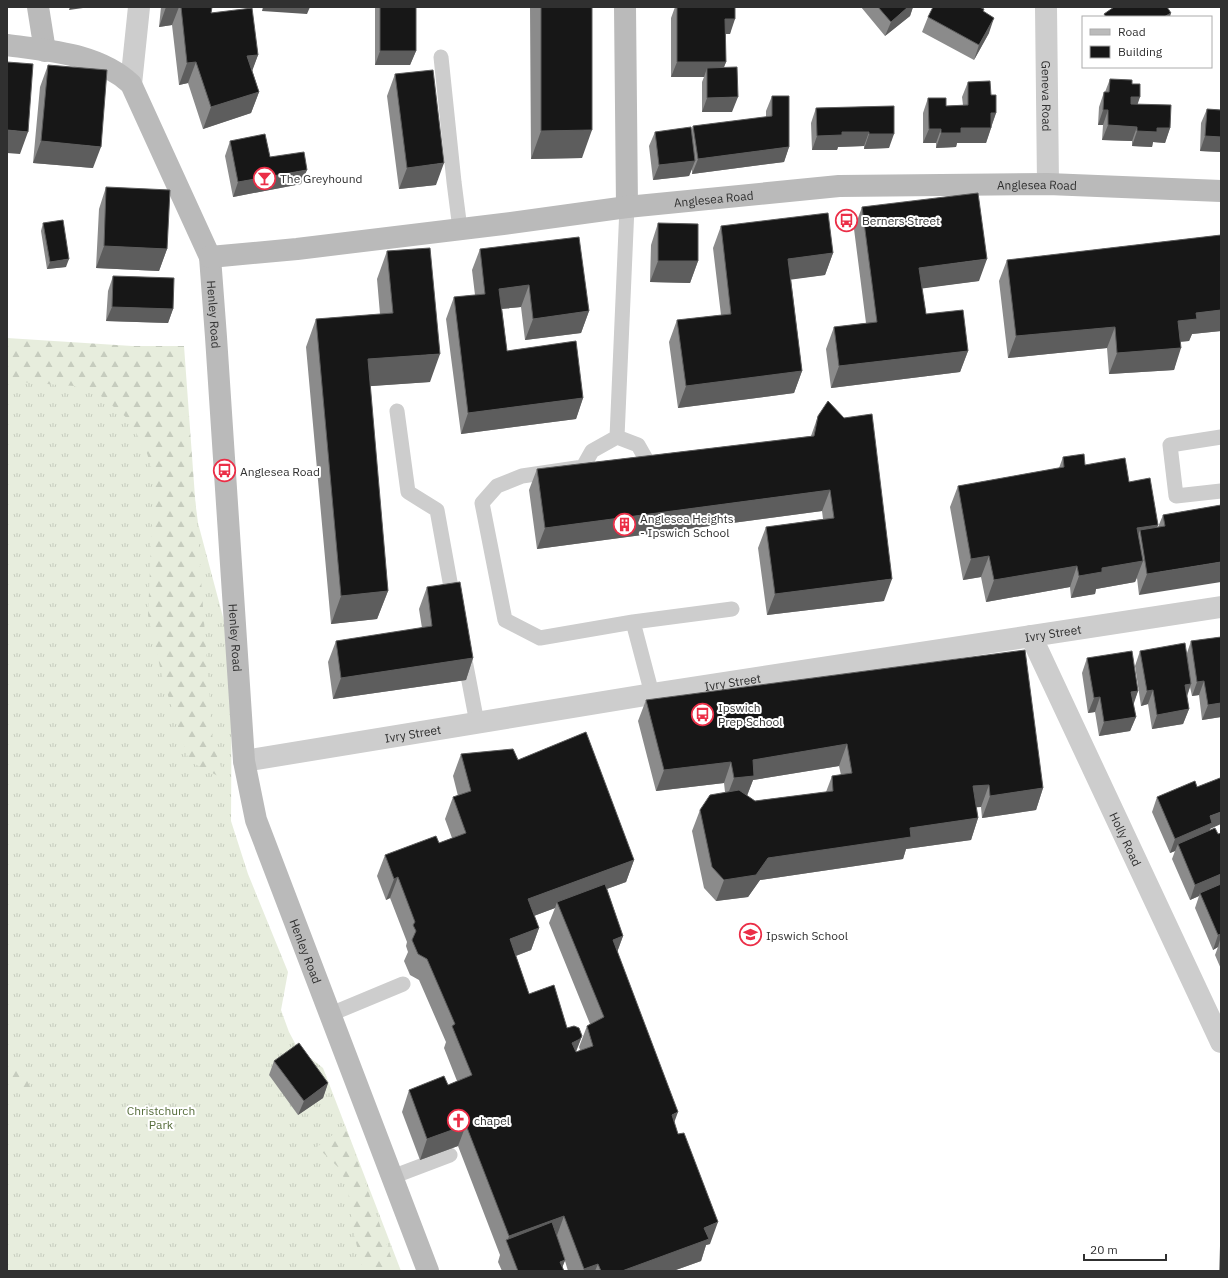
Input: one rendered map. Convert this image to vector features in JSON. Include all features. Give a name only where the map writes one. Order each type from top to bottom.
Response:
[{"type":"street","points":[[38,7],[45,51]]},
{"type":"street","points":[[131,84],[139,7]]},
{"type":"street","points":[[625,7],[627,207]]},
{"type":"street","name":"Geneva Road","points":[[1046,7],[1048,184]]},
{"type":"street","name":"Henley Road","points":[[7,45],[80,57],[98,63],[123,76],[131,84],[210,257],[244,761],[256,820],[428,1271]]},
{"type":"street","name":"Anglesea Road","points":[[210,257],[297,249],[627,207],[839,186],[1048,184],[1221,191]]},
{"type":"street","name":"Ivry Street","points":[[244,761],[652,694],[1221,607]]},
{"type":"street","name":"Holly Road","points":[[1031,636],[1221,1042]]},
{"type":"lane","points":[[441,57],[460,229]]},
{"type":"lane","points":[[617,437],[627,207]]},
{"type":"lane","points":[[397,410],[408,492],[436,510],[457,616]]},
{"type":"lane","points":[[617,437],[638,445],[651,468]]},
{"type":"lane","points":[[617,437],[592,451],[583,467],[522,476],[497,486],[482,503],[505,620],[540,638],[633,622],[732,609]]},
{"type":"lane","points":[[1221,437],[1170,445],[1176,496],[1221,491]]},
{"type":"lane","points":[[633,622],[652,694]]},
{"type":"lane","points":[[461,639],[477,723]]},
{"type":"lane","points":[[330,1014],[403,984]]},
{"type":"lane","points":[[392,1176],[450,1155]]},
{"type":"green space","points":[[7,338],[132,346],[184,346],[213,744],[224,776],[220,777],[189,761],[163,680],[148,615],[154,476],[146,450],[128,419],[101,396],[74,386],[7,381]]},
{"type":"green space","name":"Christchurch Park","points":[[7,363],[183,408],[198,523],[232,651],[231,821],[248,874],[288,972],[281,1010],[289,1032],[297,1047],[323,1068],[401,1271],[7,1271]]},
{"type":"green space","points":[[7,1053],[11,1062],[28,1081],[31,1090],[21,1096],[7,1070]]},
{"type":"green space","points":[[345,1125],[396,1271],[363,1271],[354,1234],[347,1184],[339,1168],[317,1147]]},
{"type":"building","points":[[181,7],[212,7],[211,13],[252,8],[258,55],[247,56],[259,92],[211,107],[196,62],[187,63]]},
{"type":"building","points":[[380,7],[416,7],[416,51],[380,51]]},
{"type":"building","points":[[541,7],[592,7],[592,130],[541,131]]},
{"type":"building","points":[[677,7],[735,7],[735,19],[725,19],[726,62],[677,62]]},
{"type":"building","points":[[878,7],[908,7],[891,22]]},
{"type":"building","points":[[933,7],[979,7],[984,9],[983,11],[994,18],[979,45],[928,17]]},
{"type":"building","points":[[1114,7],[1167,7],[1171,13],[1166,16],[1105,16],[1104,14]]},
{"type":"building","points":[[7,62],[33,64],[28,132],[7,130]]},
{"type":"building","points":[[48,65],[107,70],[101,147],[41,141]]},
{"type":"building","points":[[737,67],[738,97],[707,98],[707,68]]},
{"type":"building","points":[[433,70],[444,163],[407,168],[395,74]]},
{"type":"building","points":[[1110,79],[1132,80],[1132,84],[1140,84],[1140,97],[1131,97],[1131,104],[1171,105],[1170,128],[1157,128],[1157,132],[1137,131],[1137,127],[1108,125],[1108,110],[1103,110],[1104,92],[1109,92]]},
{"type":"building","points":[[990,81],[991,95],[996,95],[996,113],[991,113],[991,128],[961,128],[961,133],[941,133],[941,129],[929,129],[928,98],[946,98],[946,106],[968,105],[968,82]]},
{"type":"building","points":[[772,96],[789,96],[789,147],[698,159],[693,126],[772,116]]},
{"type":"building","points":[[894,106],[894,134],[842,132],[842,135],[817,136],[816,108]]},
{"type":"building","points":[[1207,109],[1221,110],[1221,137],[1205,136]]},
{"type":"building","points":[[691,127],[695,161],[659,165],[655,132]]},
{"type":"building","points":[[265,134],[270,157],[304,152],[307,170],[238,182],[230,141]]},
{"type":"building","points":[[106,187],[170,190],[167,249],[104,246]]},
{"type":"building","points":[[978,193],[987,259],[919,268],[926,314],[963,310],[968,351],[839,366],[834,327],[877,322],[862,207]]},
{"type":"building","points":[[828,213],[833,253],[788,259],[802,371],[686,386],[677,320],[731,314],[721,226]]},
{"type":"building","points":[[63,220],[69,259],[50,262],[43,223]]},
{"type":"building","points":[[658,223],[698,224],[698,261],[658,261]]},
{"type":"building","points":[[1221,235],[1221,310],[1196,313],[1197,319],[1178,321],[1181,348],[1117,353],[1115,327],[1016,336],[1007,260]]},
{"type":"building","points":[[579,237],[589,311],[533,319],[529,285],[499,289],[507,351],[576,341],[583,398],[468,413],[454,297],[485,294],[480,249]]},
{"type":"building","points":[[430,248],[440,354],[368,359],[388,591],[341,596],[316,319],[393,313],[387,251]]},
{"type":"building","points":[[113,276],[174,278],[173,309],[112,307]]},
{"type":"building","name":"Anglesea Heights - Ipswich School","points":[[828,401],[844,418],[872,414],[892,579],[775,594],[766,527],[834,518],[830,490],[545,528],[537,469],[814,436],[818,416]]},
{"type":"building","points":[[1084,454],[1085,465],[1125,458],[1129,482],[1150,478],[1158,525],[1137,528],[1143,561],[1102,568],[1102,572],[1079,576],[1077,566],[994,580],[989,556],[971,559],[958,486],[1064,467],[1063,457]]},
{"type":"building","points":[[1221,505],[1221,562],[1147,574],[1140,530],[1165,526],[1163,515]]},
{"type":"building","points":[[460,582],[473,658],[341,678],[336,641],[432,626],[427,587]]},
{"type":"building","points":[[1221,637],[1221,703],[1208,705],[1204,681],[1197,682],[1191,641]]},
{"type":"building","points":[[1185,643],[1191,684],[1185,685],[1189,709],[1157,715],[1153,690],[1147,691],[1140,651]]},
{"type":"building","points":[[1025,650],[1043,788],[990,796],[989,785],[973,786],[978,818],[910,828],[911,837],[768,858],[756,875],[724,880],[712,867],[700,810],[710,795],[739,790],[755,801],[833,791],[832,776],[852,773],[847,744],[753,760],[754,776],[734,778],[731,762],[664,770],[646,700]]},
{"type":"building","points":[[1132,651],[1138,691],[1131,692],[1136,717],[1104,722],[1100,697],[1094,698],[1087,658]]},
{"type":"building","points":[[586,732],[634,860],[528,899],[539,928],[510,939],[529,994],[554,985],[567,1028],[574,1026],[579,1028],[582,1036],[580,1039],[572,1043],[576,1052],[593,1046],[587,1026],[604,1017],[557,902],[605,884],[623,936],[613,940],[678,1112],[672,1115],[678,1134],[684,1133],[718,1222],[704,1228],[709,1239],[622,1271],[601,1271],[598,1264],[584,1269],[564,1216],[509,1236],[466,1125],[427,1139],[409,1090],[444,1076],[448,1085],[472,1075],[452,1026],[455,1024],[427,959],[418,954],[412,940],[416,931],[413,925],[415,922],[398,877],[394,879],[385,855],[436,836],[439,843],[466,833],[453,797],[471,791],[461,754],[513,749],[518,760]]},
{"type":"building","points":[[1220,778],[1221,812],[1210,816],[1212,823],[1175,839],[1157,797],[1195,781],[1197,787]]},
{"type":"building","points":[[1215,828],[1218,834],[1221,833],[1221,874],[1195,885],[1178,844]]},
{"type":"building","points":[[1221,884],[1221,934],[1218,935],[1200,893]]},
{"type":"building","points":[[299,1043],[328,1083],[304,1101],[274,1061]]},
{"type":"building","points":[[552,1222],[565,1260],[560,1262],[564,1271],[518,1271],[506,1240]]},
{"type":"place","name":"The Greyhound","points":[[265,178]]},
{"type":"place","name":"Berners Street","points":[[846,220]]},
{"type":"place","name":"Anglesea Road","points":[[224,471]]},
{"type":"place","name":"Anglesea Heights - Ipswich School","points":[[625,525]]},
{"type":"place","name":"Ipswich Prep School","points":[[703,714]]},
{"type":"place","name":"Ipswich School","points":[[751,935]]},
{"type":"place","name":"chapel","points":[[458,1120]]}]
